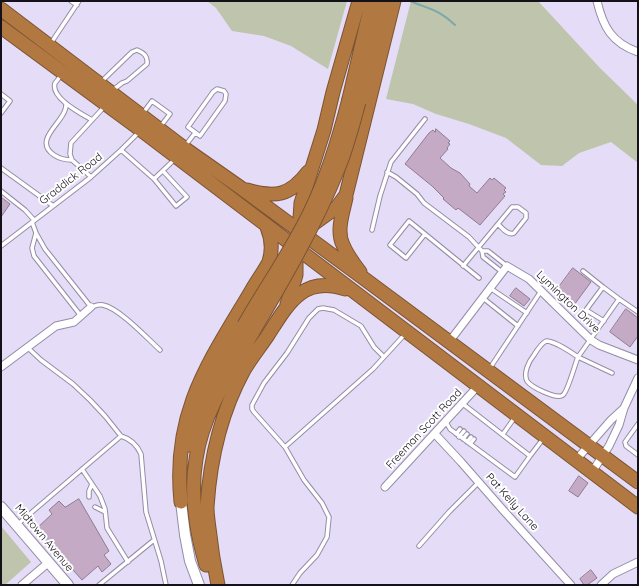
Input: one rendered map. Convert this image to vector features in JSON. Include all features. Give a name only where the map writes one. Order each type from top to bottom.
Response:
[{"type":"highway","points":[[302,234],[300,210],[324,130],[333,92],[359,1]]},
{"type":"highway","points":[[354,100],[372,1]]},
{"type":"highway","points":[[214,585],[201,546],[196,520],[194,490],[196,459],[201,436],[216,397],[248,329],[309,214],[329,165],[342,125],[354,100],[384,1]]},
{"type":"highway","points":[[366,280],[343,245],[341,239],[342,218],[346,195],[394,1]]},
{"type":"highway","points":[[1,9],[99,84],[108,99]]},
{"type":"highway","points":[[1,27],[62,72],[143,122],[267,227],[638,507]]},
{"type":"highway","points":[[143,122],[158,129],[180,153],[241,188],[638,482]]},
{"type":"highway","points":[[241,188],[268,195],[285,193],[302,180],[312,167]]},
{"type":"highway","points":[[286,308],[296,275],[295,248],[302,234],[317,220],[337,207],[346,195]]},
{"type":"highway","points":[[264,271],[269,262],[272,247],[271,238],[267,227]]},
{"type":"highway","points":[[181,502],[179,461],[184,429],[197,385],[213,354],[256,281],[274,262],[295,248]]},
{"type":"highway","points":[[218,585],[211,550],[207,508],[216,445],[228,407],[238,383],[286,308],[302,292],[310,287],[326,284],[351,291]]},
{"type":"highway","points":[[181,502],[188,446],[197,414],[219,369],[248,329]]},
{"type":"street","points":[[597,1],[602,21],[614,40],[625,47],[638,52]]},
{"type":"street","points":[[449,342],[504,269]]},
{"type":"street","name":"Lymington Drive","points":[[504,269],[529,279],[591,340],[599,345],[638,360]]},
{"type":"street","points":[[1,367],[56,326],[74,322],[91,307]]},
{"type":"street","points":[[592,472],[603,456],[619,425],[624,408],[638,378]]},
{"type":"street","name":"Freeman Scott Road","points":[[385,487],[478,386]]},
{"type":"street","points":[[576,460],[588,445],[624,408]]},
{"type":"street","name":"Pat Kelly Lane","points":[[434,434],[571,585]]},
{"type":"street","points":[[181,502],[190,561],[199,585]]},
{"type":"street","name":"Midtown Avenue","points":[[1,507],[68,585]]},
{"type":"street","points":[[22,585],[48,562]]},
{"type":"street","points":[[601,585],[612,574],[638,562]]},
{"type":"lane","points":[[71,1],[76,5]]},
{"type":"lane","points":[[50,46],[79,1]]},
{"type":"lane","points":[[91,177],[72,160],[70,154],[71,143],[122,83],[127,81],[147,64],[147,59],[143,53],[137,50],[132,52],[99,84]]},
{"type":"lane","points":[[62,72],[55,84],[55,90],[59,97],[66,104],[92,120]]},
{"type":"lane","points":[[218,89],[221,90],[226,94],[225,101],[200,136],[195,133],[188,126],[213,92],[218,89]]},
{"type":"lane","points":[[1,94],[10,101],[1,113]]},
{"type":"lane","name":"Graddick Road","points":[[1,246],[52,205],[91,177],[121,150],[143,122],[152,101],[170,114],[158,129]]},
{"type":"lane","points":[[66,104],[66,110],[47,139],[46,146],[49,152],[60,159],[72,160]]},
{"type":"lane","points":[[372,230],[391,162],[425,119]]},
{"type":"lane","points":[[154,179],[180,153],[195,133]]},
{"type":"lane","points":[[121,150],[154,179],[176,206],[187,197],[163,171]]},
{"type":"lane","points":[[1,168],[52,205]]},
{"type":"lane","points":[[387,172],[396,177],[417,194],[424,203],[469,237],[482,251],[483,257],[504,269]]},
{"type":"lane","points":[[1,191],[25,210],[33,221],[36,233],[45,249],[91,307],[104,305],[112,309],[125,318],[160,350]]},
{"type":"lane","points":[[464,266],[512,206],[518,206],[526,213],[526,218],[512,234],[508,234],[498,224]]},
{"type":"lane","points":[[424,234],[406,258],[390,245],[409,221],[479,278]]},
{"type":"lane","points":[[36,233],[32,248],[34,256],[81,316]]},
{"type":"lane","points":[[482,251],[488,251],[504,269]]},
{"type":"lane","points":[[583,271],[619,300],[638,312]]},
{"type":"lane","points":[[603,287],[586,310],[604,321]]},
{"type":"lane","points":[[490,288],[526,313]]},
{"type":"lane","points":[[488,370],[541,291]]},
{"type":"lane","points":[[483,298],[518,326]]},
{"type":"lane","points":[[612,373],[578,357],[550,341],[542,343],[531,358],[526,371],[527,379],[531,384],[542,391],[560,396],[566,391],[578,357],[619,300]]},
{"type":"lane","points":[[292,585],[300,573],[317,554],[327,537],[329,517],[322,503],[304,480],[285,447],[254,412],[252,405],[261,387],[284,358],[314,312],[318,309],[329,308],[344,315],[361,326],[374,347],[384,357]]},
{"type":"lane","points":[[285,447],[348,392],[407,332]]},
{"type":"lane","points":[[27,347],[41,360],[73,384],[105,416],[121,436],[130,439],[139,448],[142,454],[146,512],[161,561],[166,585]]},
{"type":"lane","points":[[463,404],[472,413],[508,441],[530,456]]},
{"type":"lane","points":[[504,437],[516,415]]},
{"type":"lane","points":[[446,422],[450,429],[467,442],[493,458],[514,477],[545,437]]},
{"type":"lane","points":[[638,424],[625,442],[626,446],[638,455]]},
{"type":"lane","points":[[458,435],[467,434]]},
{"type":"lane","points":[[467,434],[467,442]]},
{"type":"lane","points":[[467,434],[467,442]]},
{"type":"lane","points":[[17,524],[121,436]]},
{"type":"lane","points":[[82,469],[103,503],[107,528],[128,562]]},
{"type":"lane","points":[[419,546],[449,512],[479,482]]},
{"type":"lane","points":[[89,497],[89,491],[92,484]]},
{"type":"lane","points":[[94,507],[105,512]]},
{"type":"lane","points":[[101,584],[154,540]]},
{"type":"green space","points":[[207,1],[347,1],[328,69],[291,46],[264,36],[232,31],[216,8]]},
{"type":"green space","points":[[411,1],[538,1],[600,68],[638,105],[638,163],[611,142],[579,153],[562,166],[541,165],[506,138],[469,124],[436,114],[413,104],[386,99]]},
{"type":"green space","points":[[1,526],[31,562],[5,585],[1,585]]},
{"type":"building","points":[[436,129],[450,141],[448,143],[450,144],[447,148],[448,149],[440,158],[451,168],[460,173],[470,184],[469,186],[477,193],[490,178],[492,180],[494,178],[506,188],[504,190],[506,192],[503,194],[505,196],[480,225],[458,208],[456,210],[443,199],[444,198],[432,186],[405,164],[429,133],[433,130],[435,132]]},
{"type":"building","points":[[1,197],[10,204],[1,217]]},
{"type":"building","points":[[573,268],[591,282],[574,305],[556,291]]},
{"type":"building","points":[[516,288],[530,299],[524,306],[510,296]]},
{"type":"building","points":[[626,309],[638,318],[638,336],[630,347],[610,332]]},
{"type":"building","points":[[579,476],[588,483],[578,497],[569,491]]},
{"type":"building","points":[[79,499],[109,551],[104,555],[111,564],[102,572],[98,566],[82,580],[36,529],[52,514],[49,510],[59,501],[65,507]]},
{"type":"building","points":[[591,570],[597,578],[587,585],[584,585],[580,579]]},
{"type":"waterway","points":[[410,1],[439,13],[455,25]]}]
